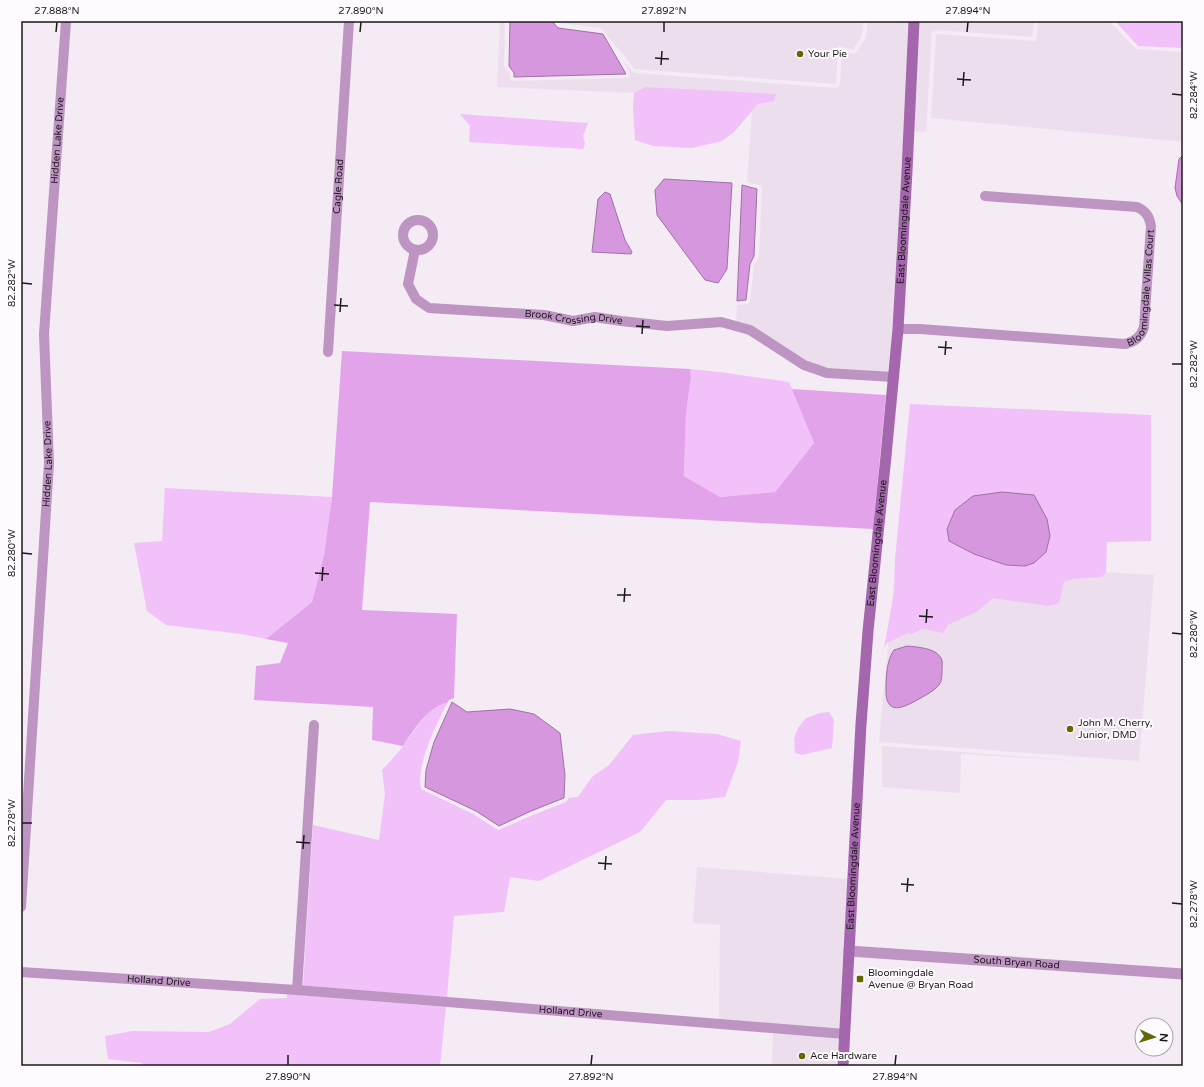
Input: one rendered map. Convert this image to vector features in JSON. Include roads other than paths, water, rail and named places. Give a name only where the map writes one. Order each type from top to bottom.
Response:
[{"type":"main road","name":"East Bloomingdale Avenue","points":[[843,1066],[861,724],[868,631],[898,329],[914,21]]},
{"type":"street","name":"Hidden Lake Drive","points":[[21,907],[49,463],[44,334],[66,21]]},
{"type":"street","name":"Cagle Road","points":[[328,352],[348,21]]},
{"type":"street","name":"Bloomingdale Villas Court","points":[[898,329],[1125,344],[1132,342],[1142,333],[1144,327],[1151,226],[1150,219],[1142,209],[1137,207],[985,196]]},
{"type":"street","name":"Brook Crossing Drive","points":[[415,250],[408,284],[416,299],[429,308],[544,315],[573,321],[595,317],[667,326],[721,322],[750,330],[804,365],[827,373],[893,377]]},
{"type":"street","points":[[297,990],[314,725]]},
{"type":"street","name":"South Bryan Road","points":[[849,951],[1183,974]]},
{"type":"street","name":"Holland Drive","points":[[21,972],[297,990],[845,1034]]},
{"type":"place","name":"Your Pie","points":[[800,54]]},
{"type":"place","name":"John M. Cherry, Junior, DMD","points":[[1070,729]]},
{"type":"place","name":"Bloomingdale Avenue @ Bryan Road","points":[[860,979]]},
{"type":"place","name":"Ace Hardware","points":[[802,1056]]}]
